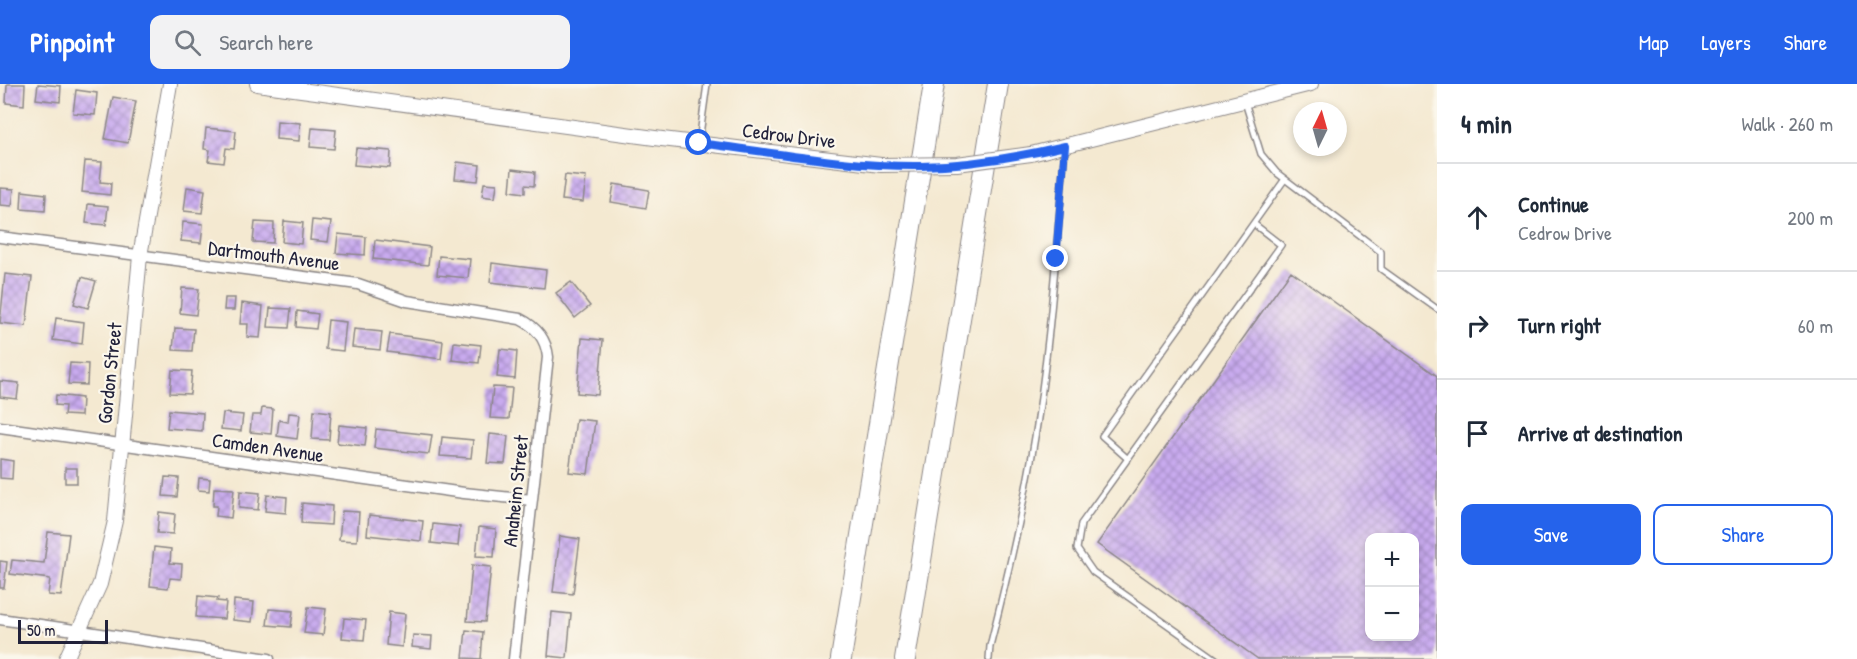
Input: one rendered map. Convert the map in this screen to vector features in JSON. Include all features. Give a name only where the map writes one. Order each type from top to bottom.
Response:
[{"type":"highway","points":[[841,659],[934,84]]},
{"type":"highway","points":[[905,659],[998,84]]},
{"type":"street","name":"Gordon Street","points":[[66,659],[100,584],[115,521],[140,256],[170,84]]},
{"type":"street","name":"Cedrow Drive","points":[[257,84],[881,165],[957,164],[1031,154],[1311,84]]},
{"type":"street","name":"Dartmouth Avenue","points":[[0,237],[358,284],[407,301],[520,319],[537,330]]},
{"type":"street","name":"Anaheim Street","points":[[513,659],[548,357],[543,338],[537,330]]},
{"type":"street","name":"Camden Avenue","points":[[0,427],[464,493],[532,500]]},
{"type":"street","points":[[0,619],[269,659]]},
{"type":"lane","points":[[699,143],[707,84]]},
{"type":"lane","points":[[1245,100],[1261,154],[1286,179],[1381,252],[1381,269],[1437,309]]},
{"type":"lane","points":[[989,659],[1032,455],[1049,322],[1065,146]]},
{"type":"lane","points":[[1128,459],[1102,436],[1286,179]]},
{"type":"lane","points":[[1216,659],[1093,572],[1077,549],[1081,524],[1281,245],[1254,224]]},
{"type":"building","points":[[7,84],[25,84],[24,105],[6,103]]},
{"type":"building","points":[[38,84],[61,86],[60,102],[36,99]]},
{"type":"building","points":[[76,90],[97,93],[95,115],[73,113]]},
{"type":"building","points":[[113,97],[136,101],[128,143],[105,139]]},
{"type":"building","points":[[277,121],[300,123],[299,141],[276,139]]},
{"type":"building","points":[[206,128],[236,131],[234,149],[226,148],[224,163],[208,161],[210,150],[204,149]]},
{"type":"building","points":[[312,128],[336,130],[334,149],[310,147]]},
{"type":"building","points":[[356,148],[391,151],[390,168],[354,165]]},
{"type":"building","points":[[85,161],[102,162],[100,182],[111,183],[110,195],[82,192]]},
{"type":"building","points":[[457,162],[480,165],[478,181],[455,179]]},
{"type":"building","points":[[512,169],[535,172],[534,186],[525,185],[525,193],[510,191]]},
{"type":"building","points":[[565,175],[586,177],[583,202],[562,200]]},
{"type":"building","points":[[484,183],[497,184],[495,198],[482,196]]},
{"type":"building","points":[[614,184],[649,190],[646,208],[611,202]]},
{"type":"building","points":[[187,187],[205,190],[202,213],[184,211]]},
{"type":"building","points":[[0,188],[14,189],[12,206],[0,205]]},
{"type":"building","points":[[22,191],[46,194],[45,211],[21,209]]},
{"type":"building","points":[[88,204],[108,206],[106,225],[86,223]]},
{"type":"building","points":[[312,220],[331,222],[328,242],[310,240]]},
{"type":"building","points":[[284,221],[303,223],[301,244],[282,242]]},
{"type":"building","points":[[183,222],[203,224],[201,243],[181,241]]},
{"type":"building","points":[[255,222],[274,223],[273,243],[253,242]]},
{"type":"building","points":[[338,234],[366,237],[365,255],[336,253]]},
{"type":"building","points":[[375,240],[430,247],[428,265],[373,259]]},
{"type":"building","points":[[439,256],[470,259],[468,278],[437,275]]},
{"type":"building","points":[[492,263],[546,270],[544,288],[490,282]]},
{"type":"building","points":[[1291,271],[1437,376],[1437,659],[1258,659],[1097,544]]},
{"type":"building","points":[[5,274],[32,277],[26,326],[0,323]]},
{"type":"building","points":[[82,277],[96,281],[88,308],[74,304]]},
{"type":"building","points":[[571,282],[590,306],[575,318],[556,293]]},
{"type":"building","points":[[182,288],[199,289],[196,315],[180,313]]},
{"type":"building","points":[[225,298],[235,298],[234,310],[224,310]]},
{"type":"building","points":[[242,303],[263,306],[260,338],[247,337],[248,324],[240,324]]},
{"type":"building","points":[[270,308],[291,309],[289,328],[268,327]]},
{"type":"building","points":[[297,311],[318,314],[316,329],[296,327]]},
{"type":"building","points":[[56,318],[84,322],[82,344],[53,340]]},
{"type":"building","points":[[328,320],[346,322],[343,351],[325,349]]},
{"type":"building","points":[[175,328],[194,329],[192,351],[173,350]]},
{"type":"building","points":[[354,329],[382,332],[380,350],[352,347]]},
{"type":"building","points":[[390,334],[443,341],[441,359],[387,352]]},
{"type":"building","points":[[582,338],[603,340],[598,395],[577,393]]},
{"type":"building","points":[[454,342],[481,345],[479,363],[452,360]]},
{"type":"building","points":[[500,349],[517,351],[515,379],[497,377]]},
{"type":"building","points":[[70,363],[88,364],[87,385],[68,384]]},
{"type":"building","points":[[172,370],[192,371],[190,394],[170,393]]},
{"type":"building","points":[[0,381],[19,383],[17,399],[0,397]]},
{"type":"building","points":[[493,387],[512,388],[509,419],[490,418]]},
{"type":"building","points":[[56,395],[82,398],[81,416],[64,415],[65,406],[55,405]]},
{"type":"building","points":[[262,408],[273,409],[271,434],[250,432],[252,415],[261,415]]},
{"type":"building","points":[[169,410],[203,413],[202,431],[167,428]]},
{"type":"building","points":[[314,410],[331,412],[329,440],[312,439]]},
{"type":"building","points":[[223,413],[243,415],[241,431],[221,429]]},
{"type":"building","points":[[289,413],[300,414],[297,439],[277,436],[279,420],[288,422]]},
{"type":"building","points":[[576,419],[595,421],[588,474],[569,472]]},
{"type":"building","points":[[339,425],[367,428],[365,446],[337,443]]},
{"type":"building","points":[[376,429],[432,435],[429,454],[374,448]]},
{"type":"building","points":[[490,434],[508,436],[505,464],[487,463]]},
{"type":"building","points":[[442,437],[473,440],[471,458],[440,456]]},
{"type":"building","points":[[0,459],[13,461],[12,479],[0,478]]},
{"type":"building","points":[[65,468],[77,468],[77,483],[65,483]]},
{"type":"building","points":[[165,477],[179,478],[177,497],[163,496]]},
{"type":"building","points":[[199,478],[210,479],[209,491],[198,490]]},
{"type":"building","points":[[214,488],[234,489],[231,518],[216,516],[217,506],[213,506]]},
{"type":"building","points":[[240,491],[260,493],[258,510],[239,508]]},
{"type":"building","points":[[267,495],[287,497],[286,513],[265,511]]},
{"type":"building","points":[[302,503],[332,506],[331,525],[301,523]]},
{"type":"building","points":[[342,511],[359,512],[357,541],[339,540]]},
{"type":"building","points":[[159,512],[175,514],[173,534],[157,533]]},
{"type":"building","points":[[369,515],[423,521],[421,541],[367,535]]},
{"type":"building","points":[[433,524],[460,527],[458,546],[431,543]]},
{"type":"building","points":[[479,527],[496,529],[494,557],[476,556]]},
{"type":"building","points":[[48,532],[69,534],[61,596],[48,595],[50,579],[10,574],[12,560],[44,563]]},
{"type":"building","points":[[560,536],[580,539],[573,594],[553,592]]},
{"type":"building","points":[[154,547],[171,549],[170,563],[182,564],[181,579],[170,578],[168,588],[150,586]]},
{"type":"building","points":[[0,561],[7,562],[4,588],[0,588]]},
{"type":"building","points":[[472,565],[491,567],[485,622],[467,621]]},
{"type":"building","points":[[198,596],[218,598],[217,601],[226,602],[224,619],[196,617]]},
{"type":"building","points":[[234,600],[254,602],[252,622],[233,620]]},
{"type":"building","points":[[308,607],[326,609],[323,635],[304,633]]},
{"type":"building","points":[[269,609],[293,611],[291,627],[267,625]]},
{"type":"building","points":[[389,612],[405,614],[402,647],[386,645]]},
{"type":"building","points":[[552,612],[571,614],[567,658],[548,656]]},
{"type":"building","points":[[344,618],[366,620],[364,640],[342,638]]},
{"type":"building","points":[[466,630],[483,632],[481,659],[463,658]]},
{"type":"building","points":[[413,635],[432,636],[431,649],[412,647]]},
{"type":"route","points":[[699,143],[881,165],[919,166],[995,160],[1065,146],[1056,259]]}]
